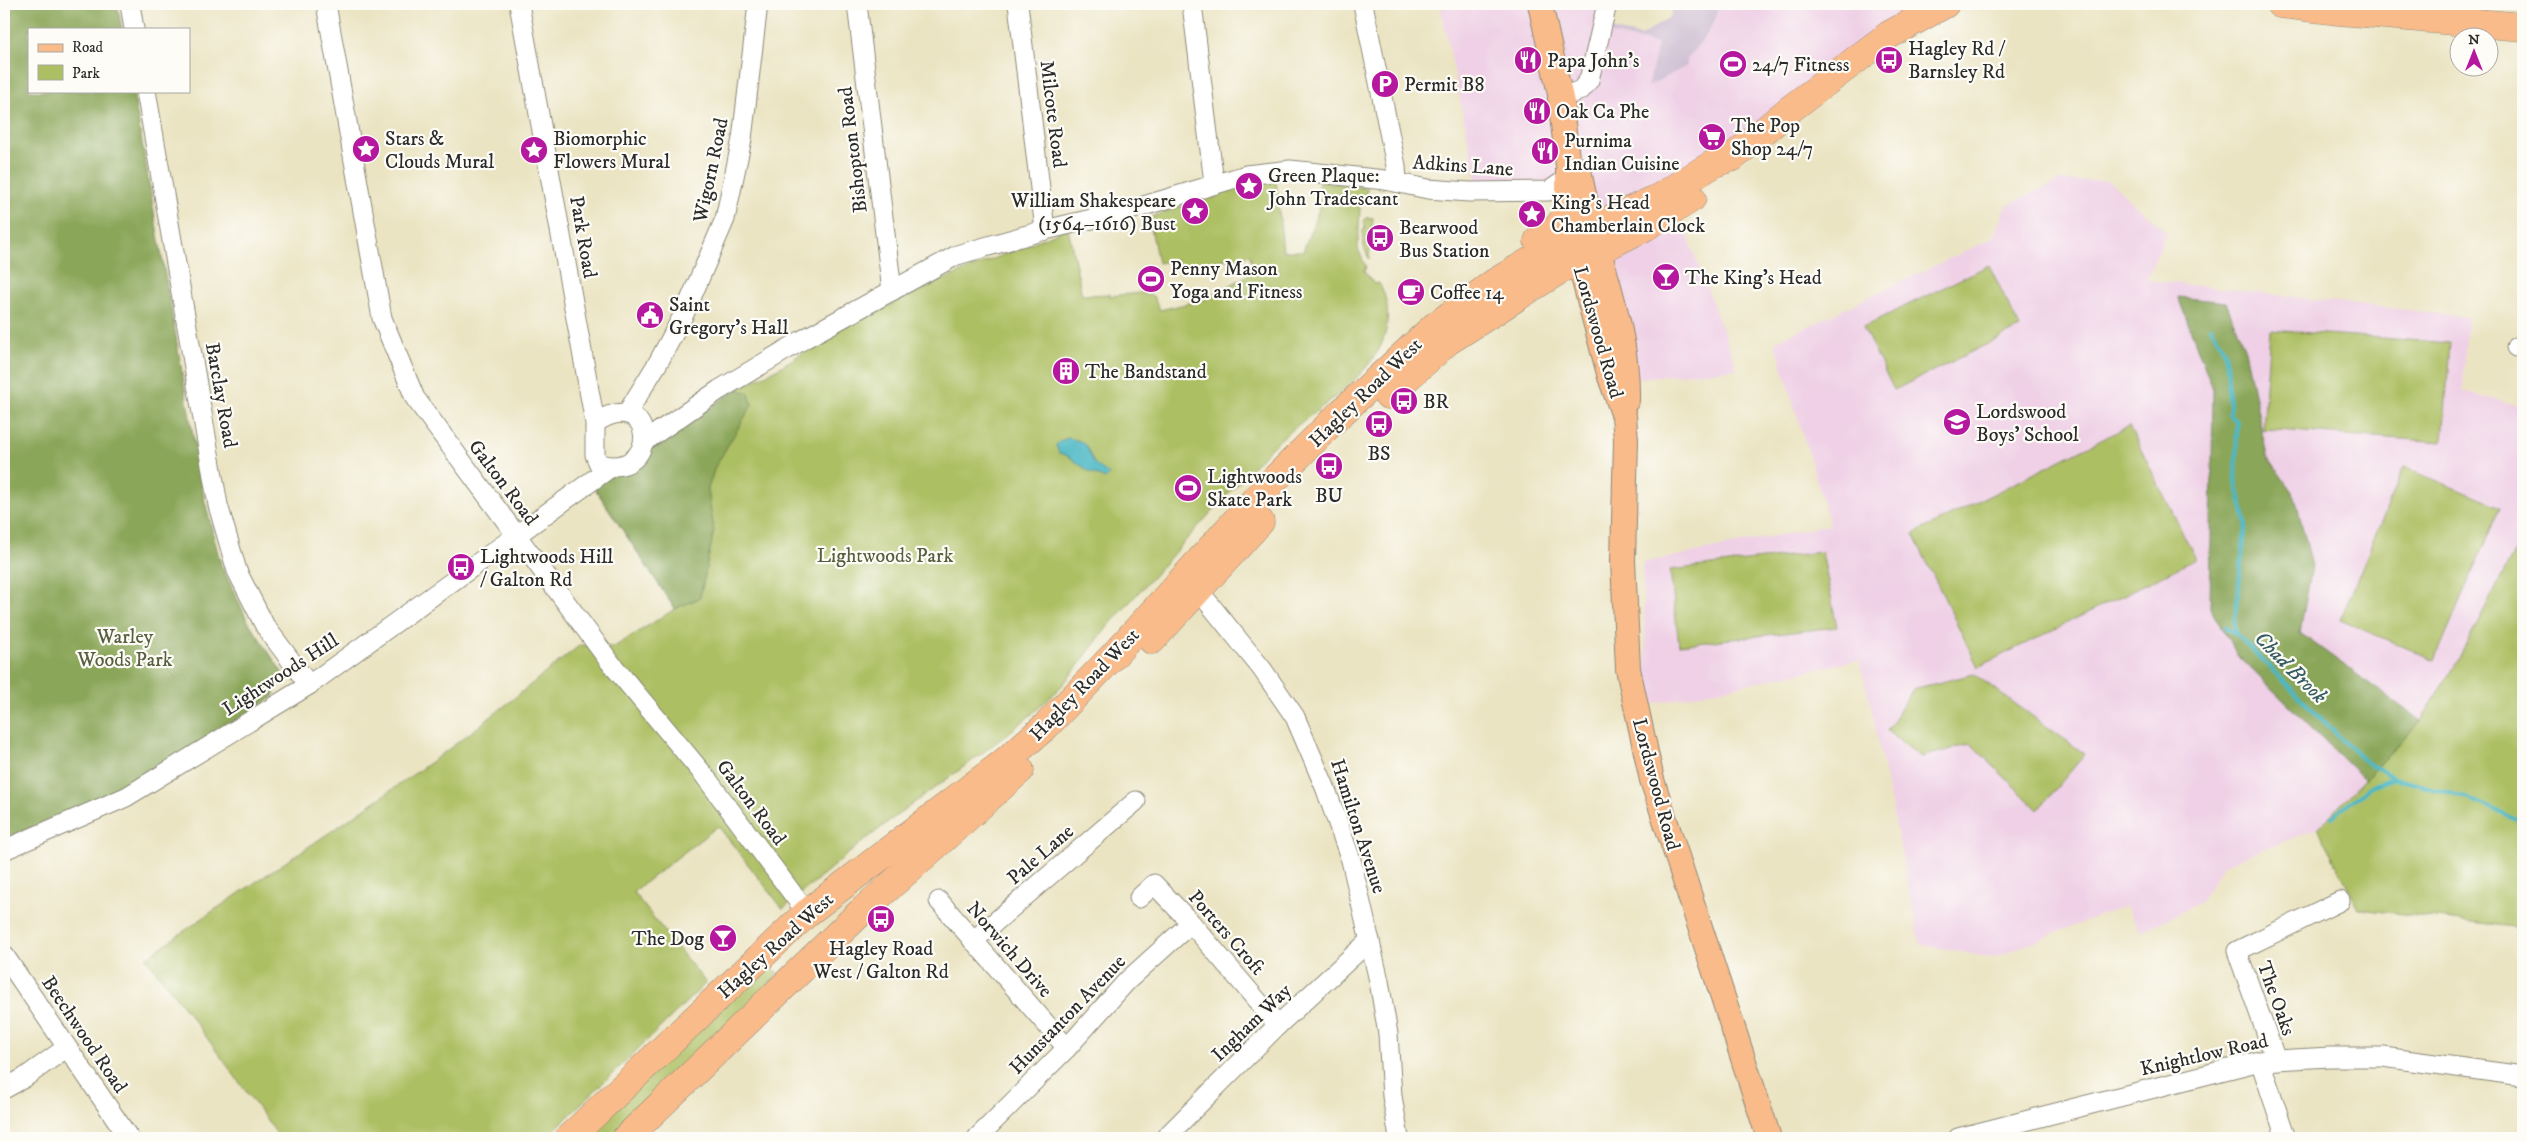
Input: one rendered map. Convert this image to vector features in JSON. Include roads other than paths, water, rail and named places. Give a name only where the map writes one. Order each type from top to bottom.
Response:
[{"type":"highway","points":[[1584,244],[1684,204],[1722,177],[1732,156],[1782,116],[1889,35],[1945,4]]},
{"type":"highway","points":[[2280,4],[2339,12],[2523,27]]},
{"type":"highway","points":[[1494,283],[1526,249],[1556,230],[1562,224],[1568,208]]},
{"type":"highway","name":"Hagley Road West","points":[[626,1138],[861,912],[1025,765],[1131,662],[1264,490],[1340,414],[1434,327],[1494,283],[1584,244]]},
{"type":"highway","name":"Hagley Road West","points":[[569,1138],[807,913],[1003,763],[1046,726],[1356,423],[1448,341],[1534,286],[1584,244]]},
{"type":"highway","points":[[807,913],[816,924],[830,925],[861,912]]},
{"type":"highway","points":[[759,957],[770,954],[779,958],[783,965],[782,988]]},
{"type":"main road","points":[[1540,4],[1560,98],[1576,149],[1582,192],[1584,244]]},
{"type":"main road","points":[[1560,98],[1568,178],[1568,208],[1584,244]]},
{"type":"main road","name":"Lordswood Road","points":[[1584,244],[1610,377],[1624,416],[1626,440],[1623,560],[1628,669],[1652,780],[1769,1138]]},
{"type":"street","points":[[130,4],[134,28]]},
{"type":"street","name":"Galton Road","points":[[326,4],[377,290],[388,333],[415,398],[610,662],[704,775],[807,913]]},
{"type":"street","name":"Park Road","points":[[519,4],[595,423]]},
{"type":"street","name":"Wigorn Road","points":[[623,413],[659,361],[685,312],[725,219],[742,139],[758,4]]},
{"type":"street","name":"Bishopton Road","points":[[857,4],[892,291]]},
{"type":"street","name":"Milcote Road","points":[[1018,4],[1045,230]]},
{"type":"street","points":[[1192,4],[1214,183]]},
{"type":"street","points":[[1363,4],[1396,166],[1397,182]]},
{"type":"street","points":[[1560,98],[1581,90],[1588,80],[1607,4]]},
{"type":"street","name":"Barclay Road","points":[[146,92],[218,505],[236,571],[265,626],[309,685]]},
{"type":"street","name":"Adkins Lane","points":[[892,291],[957,255],[1045,230],[1130,210],[1214,183],[1246,175],[1290,170],[1397,182],[1428,189],[1479,191],[1549,191],[1568,178]]},
{"type":"street","points":[[623,413],[607,415],[595,423],[596,455],[599,464],[611,467],[625,464],[638,455],[645,441],[719,390],[795,344],[892,291]]},
{"type":"street","points":[[589,390],[598,404],[638,421],[644,430],[645,441]]},
{"type":"street","name":"Lightwoods Hill","points":[[561,501],[596,455]]},
{"type":"street","name":"Lightwoods Hill","points":[[4,850],[126,798],[309,685],[561,501],[611,467]]},
{"type":"street","name":"Hamilton Avenue","points":[[1190,586],[1262,668],[1295,717],[1325,787],[1351,860],[1370,940],[1388,1034],[1392,1096],[1399,1138]]},
{"type":"street","name":"Pale Lane","points":[[973,941],[1136,801]]},
{"type":"street","name":"Porters Croft","points":[[1139,898],[1154,884],[1191,923],[1278,1025]]},
{"type":"street","name":"Norwich Drive","points":[[939,901],[1067,1048]]},
{"type":"street","name":"The Oaks","points":[[2286,1138],[2268,1060],[2233,943],[2340,901]]},
{"type":"street","name":"Hunstanton Avenue","points":[[977,1138],[1067,1048],[1127,981],[1191,923]]},
{"type":"street","name":"Ingham Way","points":[[1166,1138],[1278,1025],[1370,940]]},
{"type":"street","name":"Beechwood Road","points":[[4,955],[129,1138]]},
{"type":"street","points":[[4,1089],[24,1078],[66,1048]]},
{"type":"street","name":"Knightlow Road","points":[[1958,1138],[2268,1060],[2330,1056],[2383,1057],[2523,1076]]},
{"type":"water","points":[[1068,438],[1085,445],[1094,463],[1109,475],[1105,479],[1090,472],[1068,456],[1059,453],[1056,445]]},
{"type":"waterway","name":"Chad Brook","points":[[2210,327],[2220,342],[2227,361],[2229,414],[2237,422],[2236,481],[2246,523],[2234,625],[2235,633],[2362,759],[2394,778],[2467,798],[2523,822]]},
{"type":"waterway","points":[[2225,627],[2235,633]]},
{"type":"waterway","points":[[2332,817],[2371,786],[2394,778]]},
{"type":"place","name":"Papa John's","points":[[1528,60]]},
{"type":"place","name":"Hagley Rd / Barnsley Rd","points":[[1889,60]]},
{"type":"place","name":"24/7 Fitness","points":[[1733,64]]},
{"type":"place","name":"Permit B8","points":[[1385,84]]},
{"type":"place","name":"Oak Ca Phe","points":[[1537,111]]},
{"type":"place","name":"The Pop Shop 24/7","points":[[1712,137]]},
{"type":"place","name":"Stars & Clouds Mural","points":[[366,149]]},
{"type":"place","name":"Biomorphic Flowers Mural","points":[[534,150]]},
{"type":"place","name":"Purnima Indian Cuisine","points":[[1545,151]]},
{"type":"place","name":"Green Plaque: John Tradescant","points":[[1249,186]]},
{"type":"place","name":"William Shakespeare (1564–1616) Bust","points":[[1195,211]]},
{"type":"place","name":"King's Head Chamberlain Clock","points":[[1532,214]]},
{"type":"place","name":"Bearwood Bus Station","points":[[1380,238]]},
{"type":"place","name":"The King's Head","points":[[1666,277]]},
{"type":"place","name":"Penny Mason Yoga and Fitness","points":[[1151,279]]},
{"type":"place","name":"Coffee 14","points":[[1411,292]]},
{"type":"place","name":"Saint Gregory's Hall","points":[[650,315]]},
{"type":"place","name":"The Bandstand","points":[[1066,371]]},
{"type":"place","name":"BR","points":[[1404,401]]},
{"type":"place","name":"Lordswood Boys' School","points":[[1957,422]]},
{"type":"place","name":"BS","points":[[1379,424]]},
{"type":"place","name":"BU","points":[[1329,466]]},
{"type":"place","name":"Lightwoods Skate Park","points":[[1188,488]]},
{"type":"place","name":"Lightwoods Hill / Galton Rd","points":[[461,567]]},
{"type":"place","name":"Hagley Road West / Galton Rd","points":[[881,919]]},
{"type":"place","name":"The Dog","points":[[723,938]]},
{"type":"park label","name":"Lightwoods Park","points":[[885,555]]},
{"type":"park label","name":"Warley Woods Park","points":[[125,648]]}]
